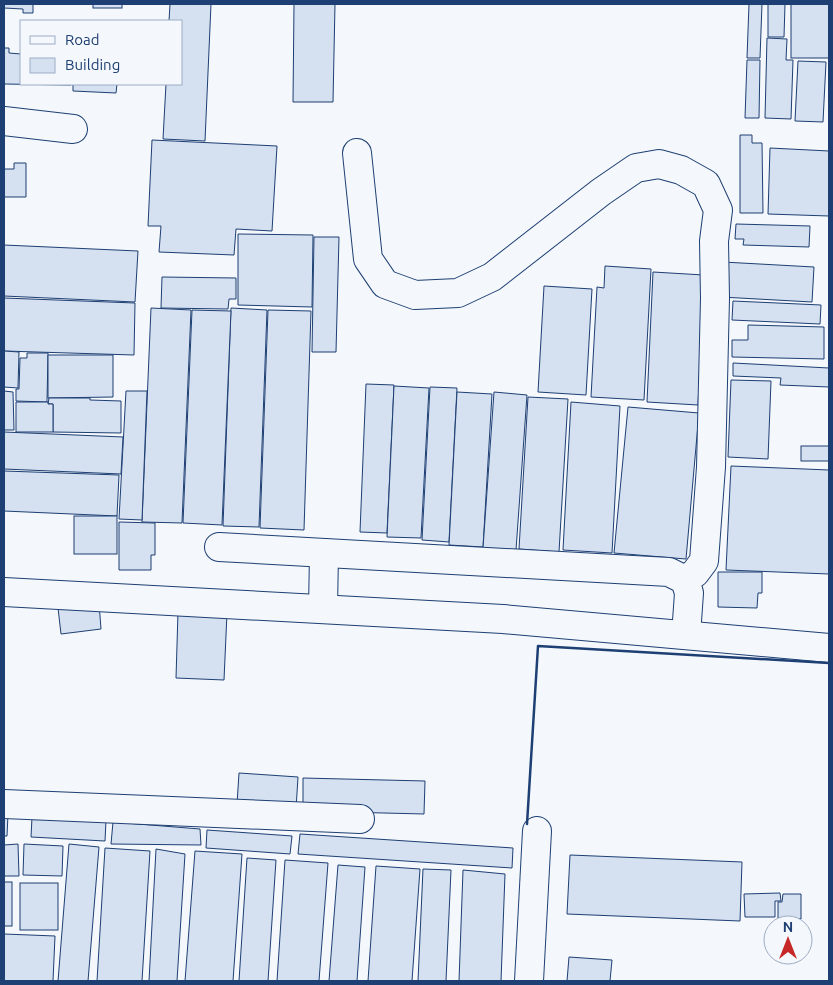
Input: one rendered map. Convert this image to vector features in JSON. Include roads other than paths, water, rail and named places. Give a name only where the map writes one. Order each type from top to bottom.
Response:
[{"type":"lane","points":[[4,121],[73,129]]},
{"type":"lane","points":[[358,153],[368,259],[385,284],[415,295],[458,293],[492,277],[601,192],[636,168],[659,164],[681,170],[706,184],[718,210],[714,241],[715,298],[711,467],[704,562],[695,573],[684,580]]},
{"type":"lane","points":[[219,547],[669,572],[684,580],[690,593],[686,635]]},
{"type":"lane","points":[[323,609],[324,553]]},
{"type":"lane","points":[[4,592],[503,619],[829,648]]},
{"type":"lane","points":[[4,804],[360,819]]},
{"type":"lane","points":[[529,981],[536,831]]}]
